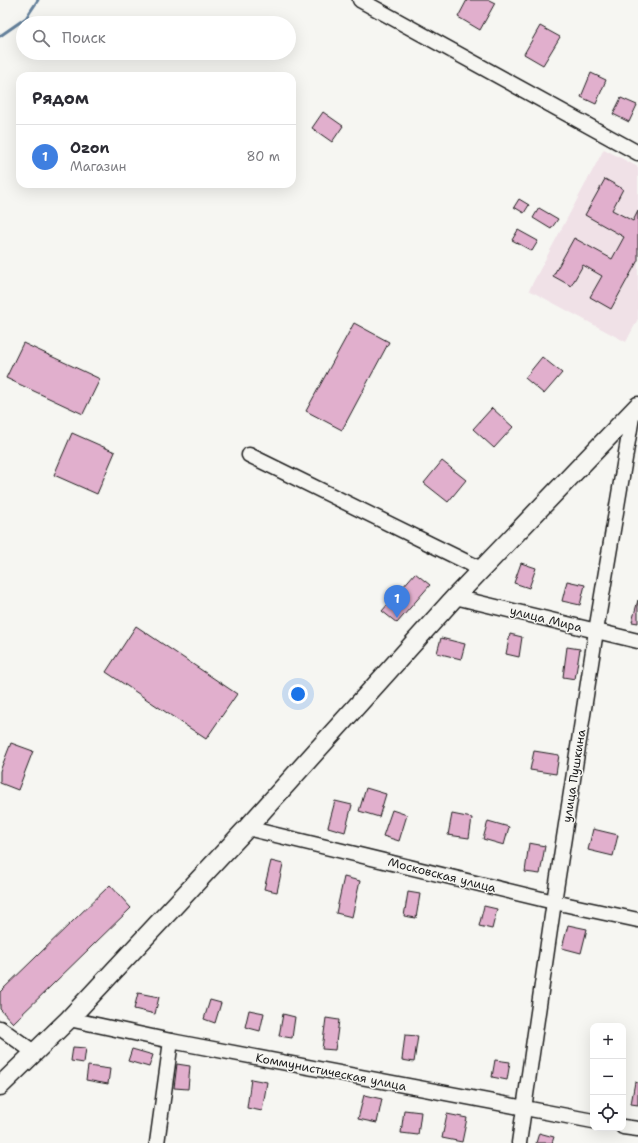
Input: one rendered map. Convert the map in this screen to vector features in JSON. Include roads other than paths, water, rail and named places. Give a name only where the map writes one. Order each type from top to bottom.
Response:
[{"type":"main road","points":[[0,1086],[69,1019],[247,828],[454,597],[636,408]]},
{"type":"street","points":[[360,0],[638,153]]},
{"type":"street","name":"улица Пушкина","points":[[519,1143],[554,902],[596,631],[636,408]]},
{"type":"street","points":[[249,455],[481,569]]},
{"type":"street","name":"улица Мира","points":[[454,597],[638,641]]},
{"type":"street","name":"Московская улица","points":[[247,828],[554,902],[638,920]]},
{"type":"street","name":"Коммунистическая улица","points":[[69,1019],[171,1041],[590,1120]]},
{"type":"street","points":[[0,1028],[35,1053]]},
{"type":"street","points":[[157,1143],[171,1041]]},
{"type":"street","points":[[626,1127],[638,1129]]},
{"type":"waterway","points":[[27,16],[38,0]]},
{"type":"waterway","points":[[0,36],[16,25]]},
{"type":"place","name":"Ozon","points":[[397,618]]}]
